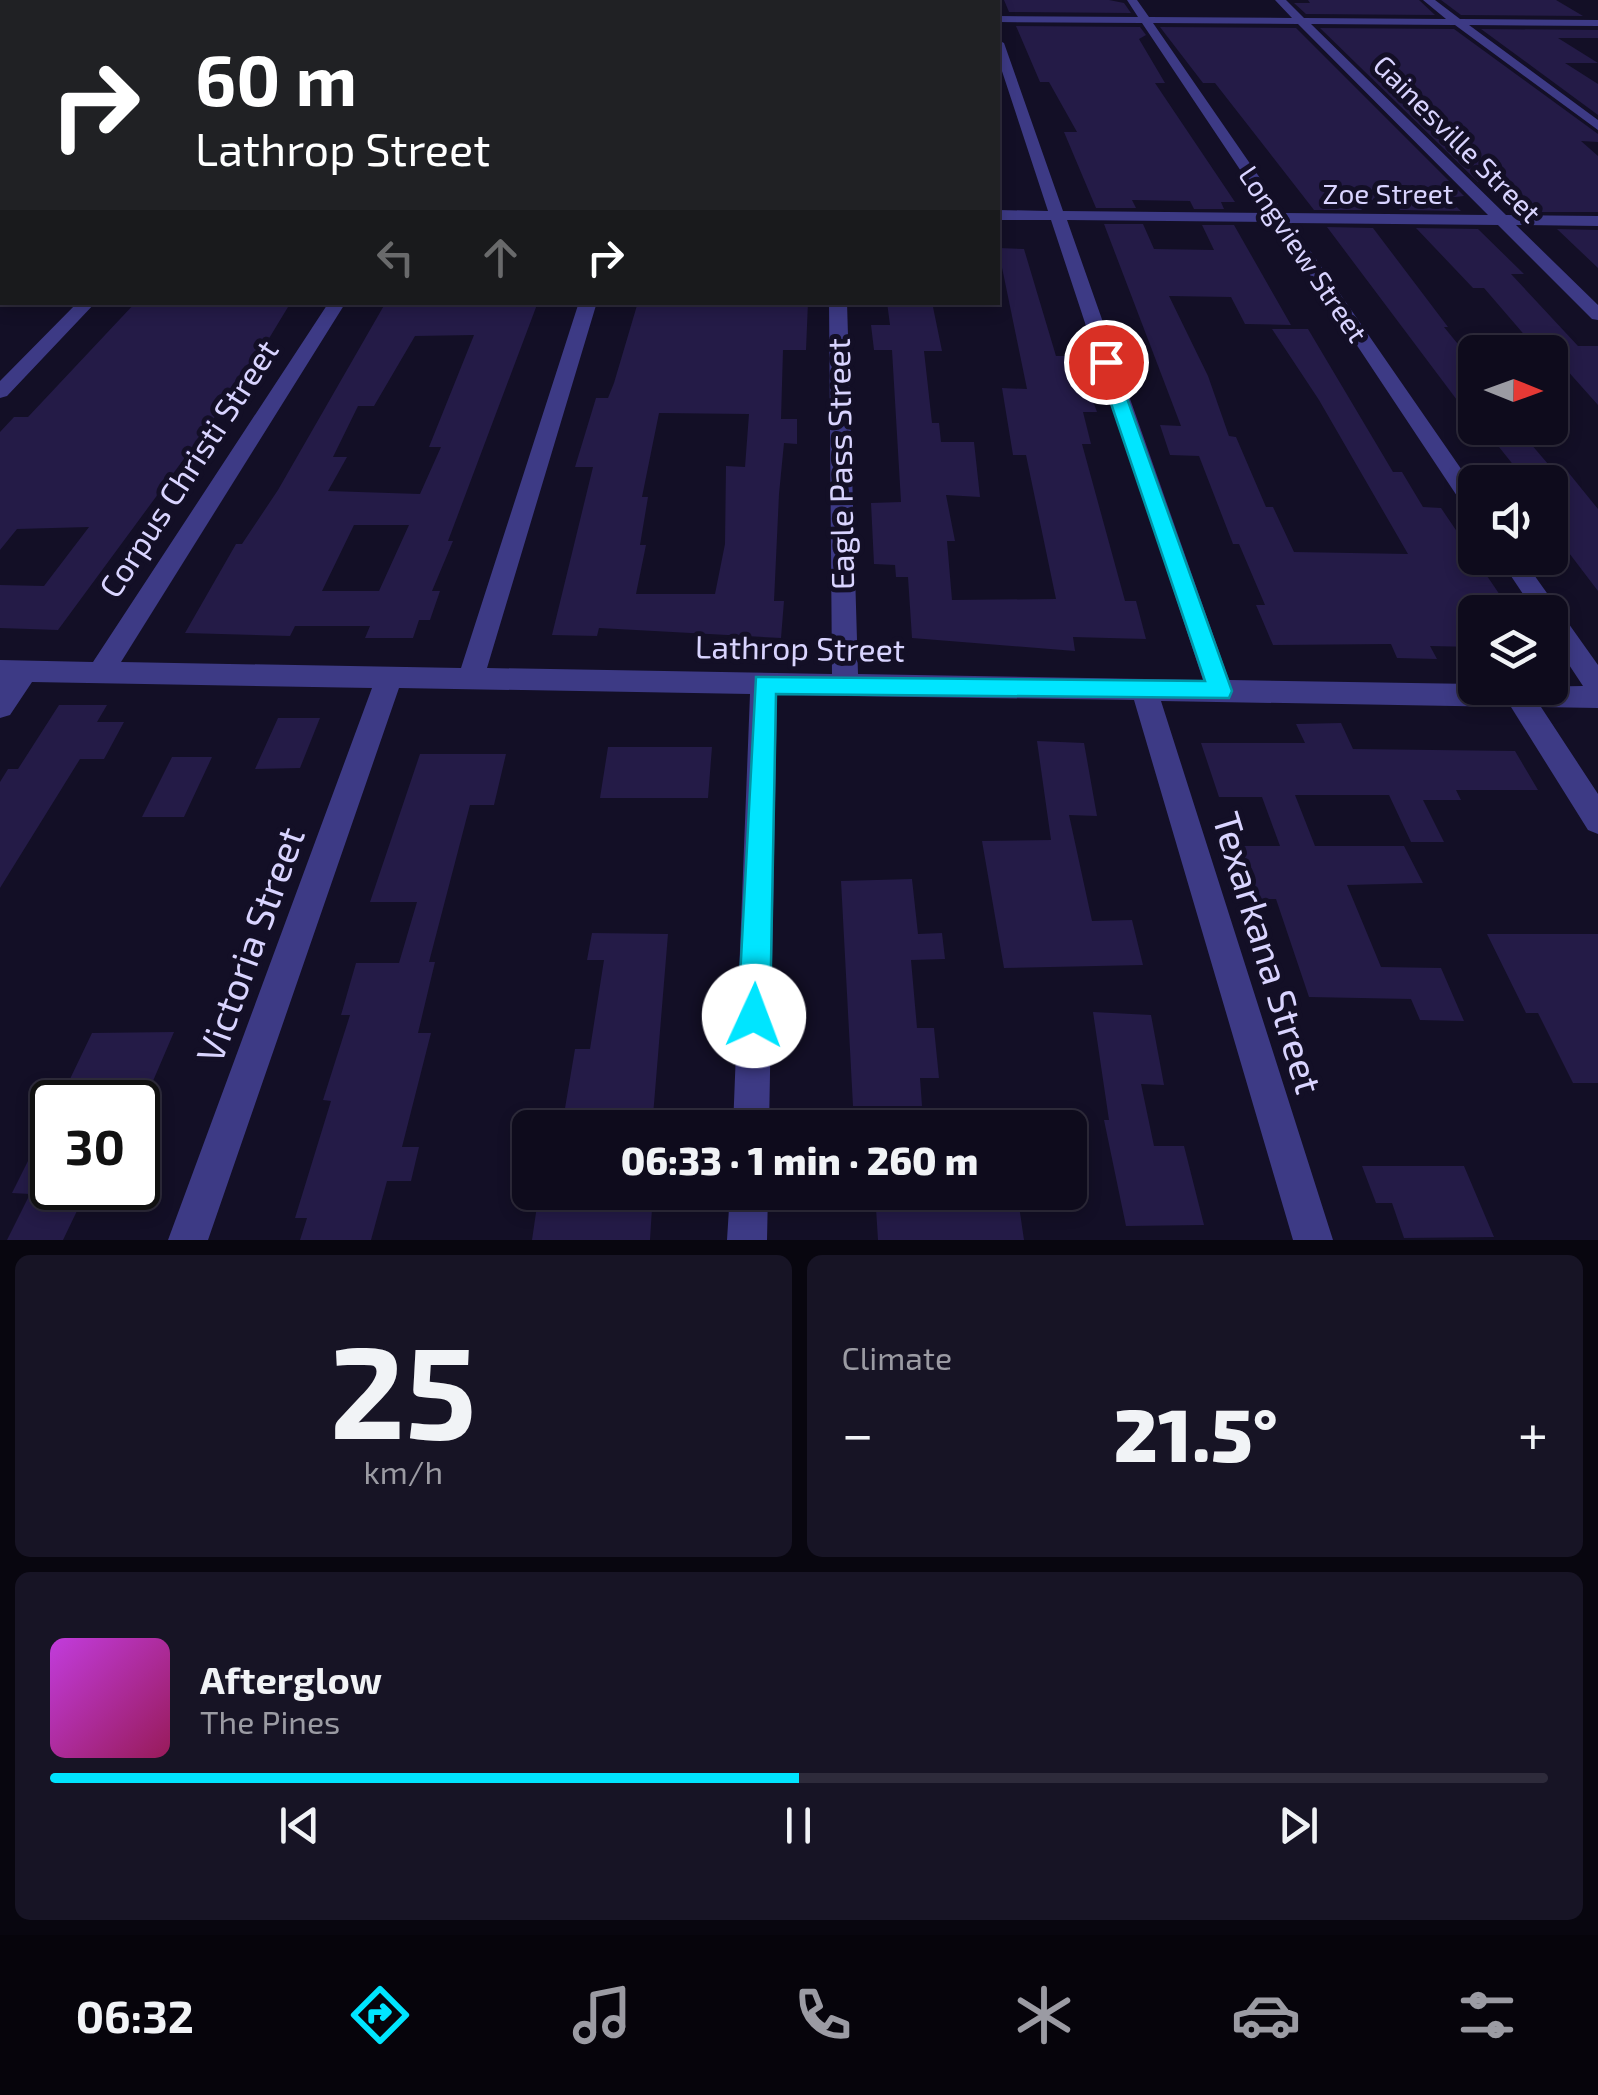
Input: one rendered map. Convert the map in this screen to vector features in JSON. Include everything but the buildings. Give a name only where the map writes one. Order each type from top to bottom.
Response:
[{"type":"street","name":"Longview Street","points":[[1132,0],[1458,481]]},
{"type":"street","name":"Gainesville Street","points":[[1280,0],[1598,315]]},
{"type":"street","points":[[1428,0],[1598,126]]},
{"type":"street","points":[[1000,18],[1598,23]]},
{"type":"street","points":[[1000,49],[1220,691]]},
{"type":"street","name":"Zoe Street","points":[[1000,215],[1598,221]]},
{"type":"street","points":[[0,392],[85,305]]},
{"type":"street","name":"Corpus Christi Street","points":[[100,673],[336,305]]},
{"type":"street","points":[[471,679],[587,305]]},
{"type":"street","name":"Eagle Pass Street","points":[[838,305],[845,685]]},
{"type":"street","points":[[1568,642],[1598,686]]},
{"type":"street","points":[[0,707],[12,671]]},
{"type":"street","name":"Lathrop Street","points":[[12,671],[1458,695]]},
{"type":"street","name":"Victoria Street","points":[[188,1240],[389,678]]},
{"type":"street","points":[[752,1110],[764,684]]},
{"type":"street","name":"Texarkana Street","points":[[1144,690],[1313,1240]]},
{"type":"street","name":"Lathrop Street","points":[[1568,697],[1598,697]]},
{"type":"street","points":[[1525,705],[1598,820]]},
{"type":"street","points":[[747,1240],[748,1210]]},
{"type":"route","points":[[754,1016],[764,684],[1220,691],[1106,362]]}]
